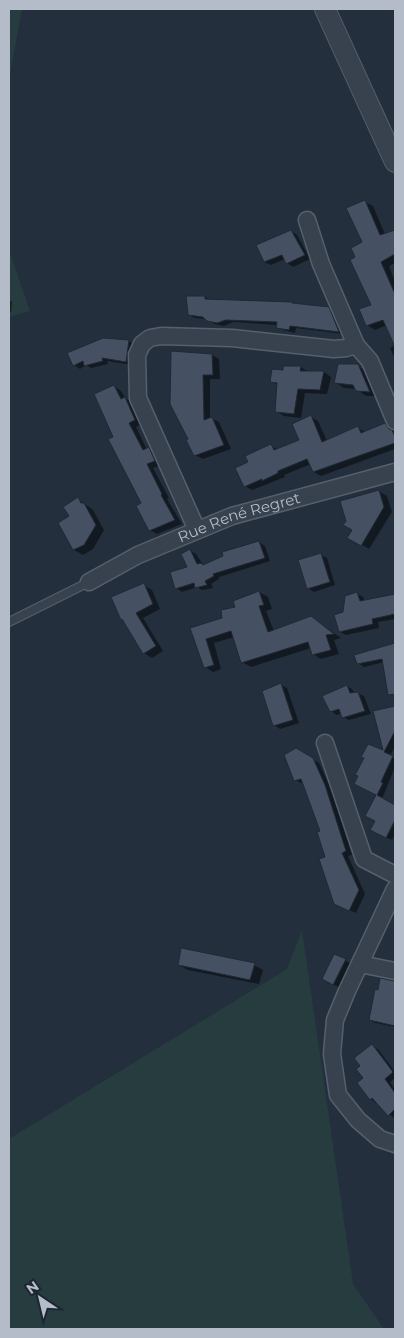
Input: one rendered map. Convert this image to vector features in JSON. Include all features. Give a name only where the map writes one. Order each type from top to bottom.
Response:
[{"type":"street","points":[[325,9],[395,162]]},
{"type":"street","points":[[307,220],[321,264],[356,345],[370,361],[395,421]]},
{"type":"street","points":[[197,530],[138,398],[138,355],[142,344],[150,338],[161,336],[232,338],[334,349],[356,345]]},
{"type":"street","name":"Rue René Regret","points":[[89,582],[138,555],[232,516],[395,472]]},
{"type":"street","points":[[325,744],[364,859],[395,875]]},
{"type":"street","points":[[395,889],[335,1020],[332,1054],[338,1095],[358,1120],[380,1139],[395,1144]]},
{"type":"street","points":[[360,964],[395,971]]},
{"type":"lane","points":[[9,622],[89,582]]},
{"type":"green space","points":[[9,9],[22,9],[9,80]]},
{"type":"green space","points":[[9,250],[30,311],[9,317]]},
{"type":"green space","points":[[302,930],[353,1284],[384,1329],[9,1329],[9,1139],[287,969]]},
{"type":"building","points":[[365,200],[380,235],[395,230],[395,254],[381,262],[395,294],[395,347],[383,320],[366,326],[359,309],[371,305],[350,260],[355,257],[351,248],[362,242],[346,208]]},
{"type":"building","points":[[291,230],[305,255],[286,264],[282,255],[264,262],[256,245]]},
{"type":"building","points":[[186,296],[205,296],[205,299],[292,302],[329,307],[339,332],[290,326],[289,330],[276,328],[277,322],[226,320],[217,323],[207,321],[203,317],[188,315]]},
{"type":"building","points":[[103,338],[129,340],[126,362],[102,358],[103,361],[84,366],[83,361],[73,366],[67,353]]},
{"type":"building","points":[[171,351],[212,354],[213,375],[203,375],[204,420],[212,417],[224,445],[194,456],[186,440],[188,439],[170,404]]},
{"type":"building","points":[[338,364],[358,364],[370,392],[356,391],[353,385],[334,383]]},
{"type":"building","points":[[283,366],[301,366],[300,371],[324,371],[320,390],[298,389],[294,414],[275,412],[277,383],[270,382],[272,369],[283,370]]},
{"type":"building","points":[[114,385],[121,399],[125,397],[135,420],[129,423],[143,450],[149,447],[155,461],[147,464],[175,520],[149,531],[136,506],[141,503],[108,439],[113,437],[94,394]]},
{"type":"building","points":[[311,415],[322,442],[358,426],[361,433],[385,423],[392,430],[395,443],[313,472],[307,459],[278,471],[278,473],[262,481],[262,479],[244,487],[235,468],[248,462],[245,456],[271,444],[274,450],[299,440],[292,424]]},
{"type":"building","points":[[379,490],[384,507],[361,546],[347,538],[352,530],[343,525],[346,521],[340,501]]},
{"type":"building","points":[[78,497],[81,503],[84,503],[96,525],[84,545],[73,550],[58,523],[69,516],[63,507]]},
{"type":"building","points":[[259,541],[265,558],[213,574],[214,576],[205,581],[207,585],[195,588],[194,583],[175,589],[170,572],[187,567],[181,554],[190,549],[197,564],[201,563],[203,565],[223,556],[222,552]]},
{"type":"building","points":[[321,553],[330,582],[307,589],[298,560]]},
{"type":"building","points":[[144,583],[153,604],[136,613],[156,646],[143,654],[121,620],[111,597]]},
{"type":"building","points":[[259,591],[264,605],[259,606],[268,632],[311,616],[334,634],[326,635],[331,650],[312,655],[308,642],[241,663],[231,631],[206,639],[214,665],[204,668],[190,628],[222,618],[221,610],[235,607],[233,601]]},
{"type":"building","points":[[357,592],[360,601],[395,594],[395,614],[372,619],[373,624],[339,632],[334,615],[343,612],[345,596]]},
{"type":"building","points":[[395,643],[395,694],[388,695],[382,659],[357,664],[354,655]]},
{"type":"building","points":[[281,683],[293,720],[273,726],[262,691]]},
{"type":"building","points":[[347,685],[350,693],[358,692],[365,711],[342,718],[339,709],[330,712],[322,696]]},
{"type":"building","points":[[395,706],[395,731],[384,752],[393,756],[377,795],[395,805],[395,820],[386,838],[370,830],[375,821],[365,816],[376,795],[354,784],[358,776],[355,775],[364,758],[361,757],[368,744],[383,750],[373,711]]},
{"type":"building","points":[[296,748],[313,758],[325,785],[346,851],[342,853],[359,890],[349,911],[334,904],[319,859],[325,857],[317,832],[320,831],[301,779],[294,781],[284,755]]},
{"type":"building","points":[[181,948],[255,963],[250,980],[178,965]]},
{"type":"building","points":[[334,954],[346,959],[333,985],[322,979]]},
{"type":"building","points":[[380,978],[395,981],[395,1026],[369,1020],[375,989],[378,990]]},
{"type":"building","points":[[372,1044],[393,1072],[385,1079],[395,1093],[395,1109],[388,1116],[372,1098],[370,1100],[357,1083],[363,1078],[356,1069],[360,1066],[354,1058]]}]
